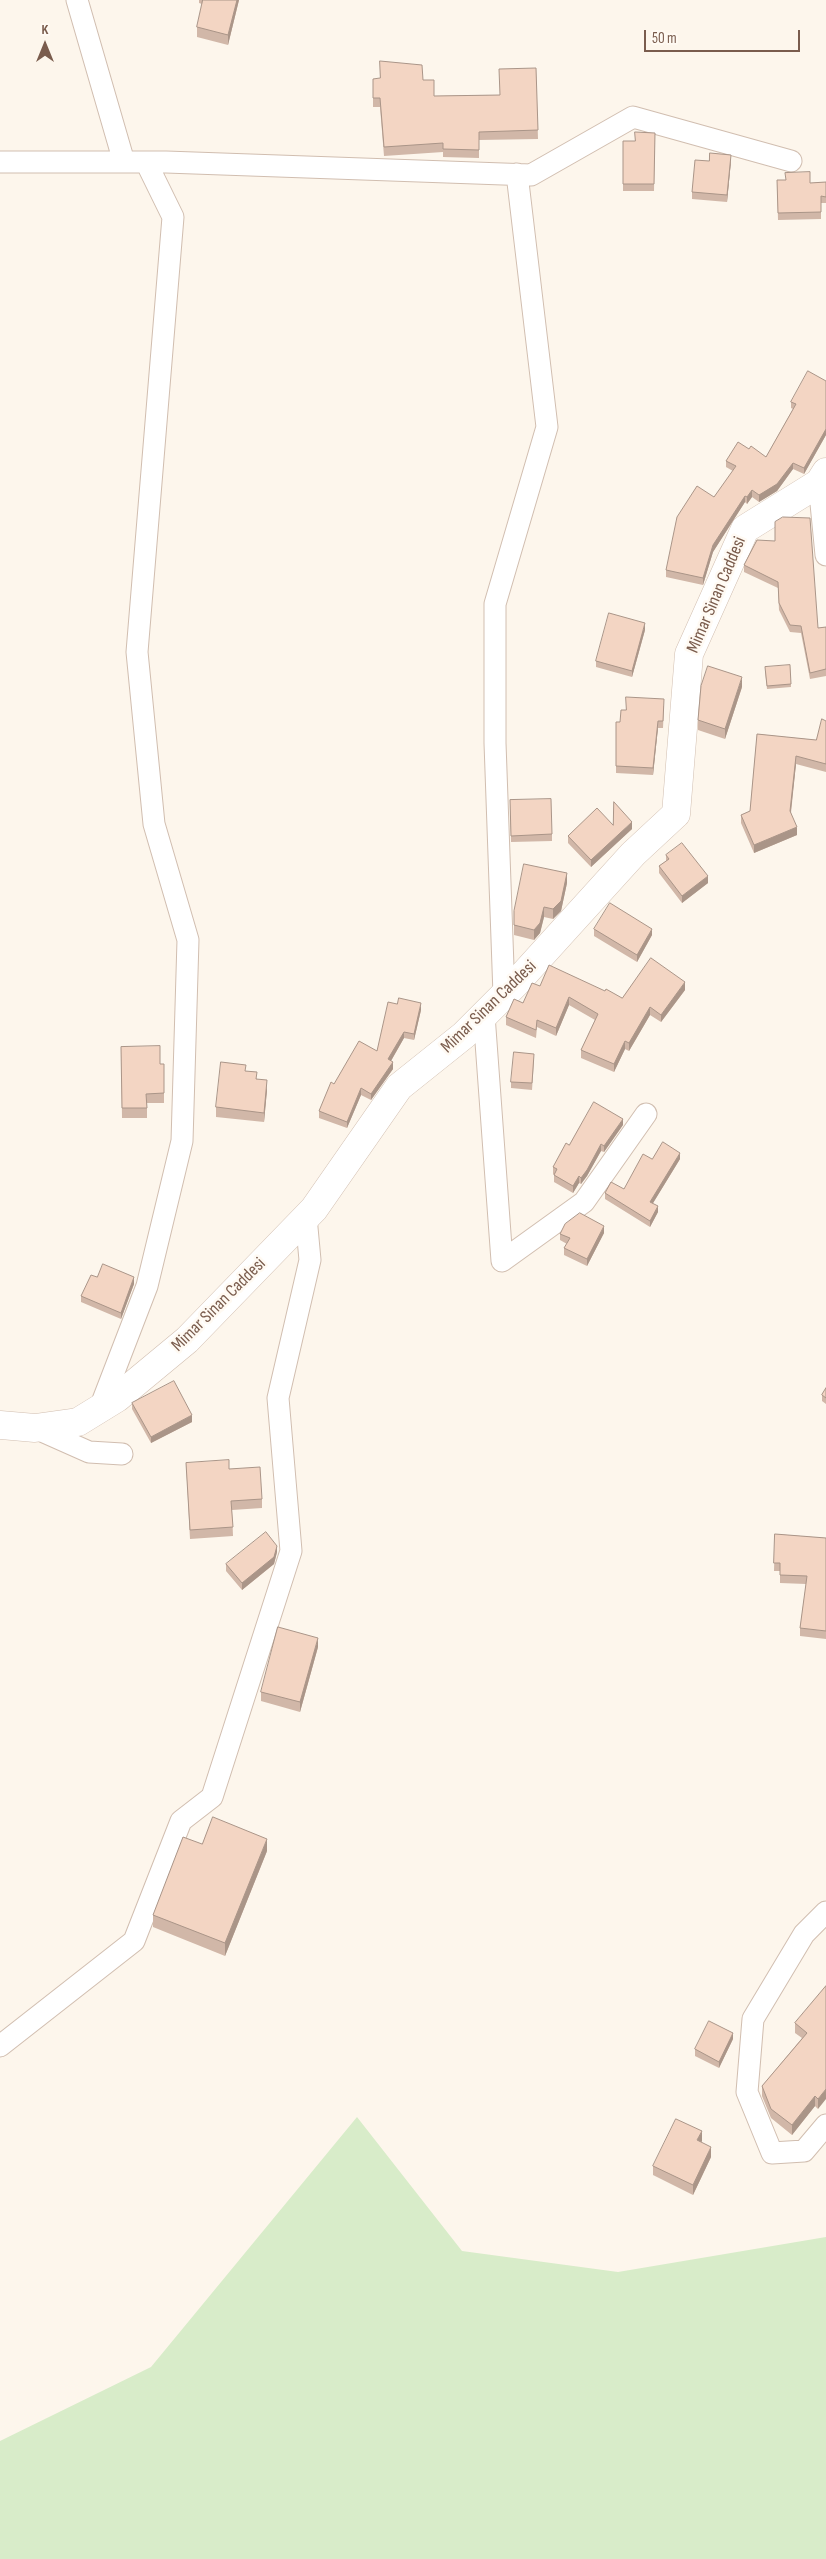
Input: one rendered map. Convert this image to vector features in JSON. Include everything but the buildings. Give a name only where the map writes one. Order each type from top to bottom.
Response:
[{"type":"street","points":[[77,0],[124,162]]},
{"type":"street","points":[[0,162],[146,162],[531,175],[633,117],[791,161]]},
{"type":"street","points":[[100,1408],[147,1286],[182,1132],[188,940],[154,824],[137,652],[173,217],[146,162]]},
{"type":"street","points":[[504,995],[495,744],[495,604],[547,427],[517,174]]},
{"type":"street","points":[[823,477],[826,555]]},
{"type":"street","name":"Mimar Sinan Caddesi","points":[[0,1425],[35,1428],[78,1422],[117,1398],[187,1340],[306,1217],[399,1087],[464,1035],[504,995],[633,854],[676,814],[689,654],[745,529],[823,477]]},
{"type":"street","points":[[484,1015],[502,1261],[584,1202],[646,1114]]},
{"type":"street","points":[[0,2046],[134,1941],[181,1821],[212,1798],[292,1551],[278,1398],[310,1260],[306,1217]]},
{"type":"street","points":[[35,1428],[89,1452],[122,1454]]},
{"type":"street","points":[[826,1912],[804,1934],[753,2019],[747,2092],[772,2153],[804,2151],[826,2126]]},
{"type":"green space","points":[[357,2117],[462,2251],[618,2272],[826,2237],[826,2559],[0,2559],[0,2441],[151,2367]]}]
